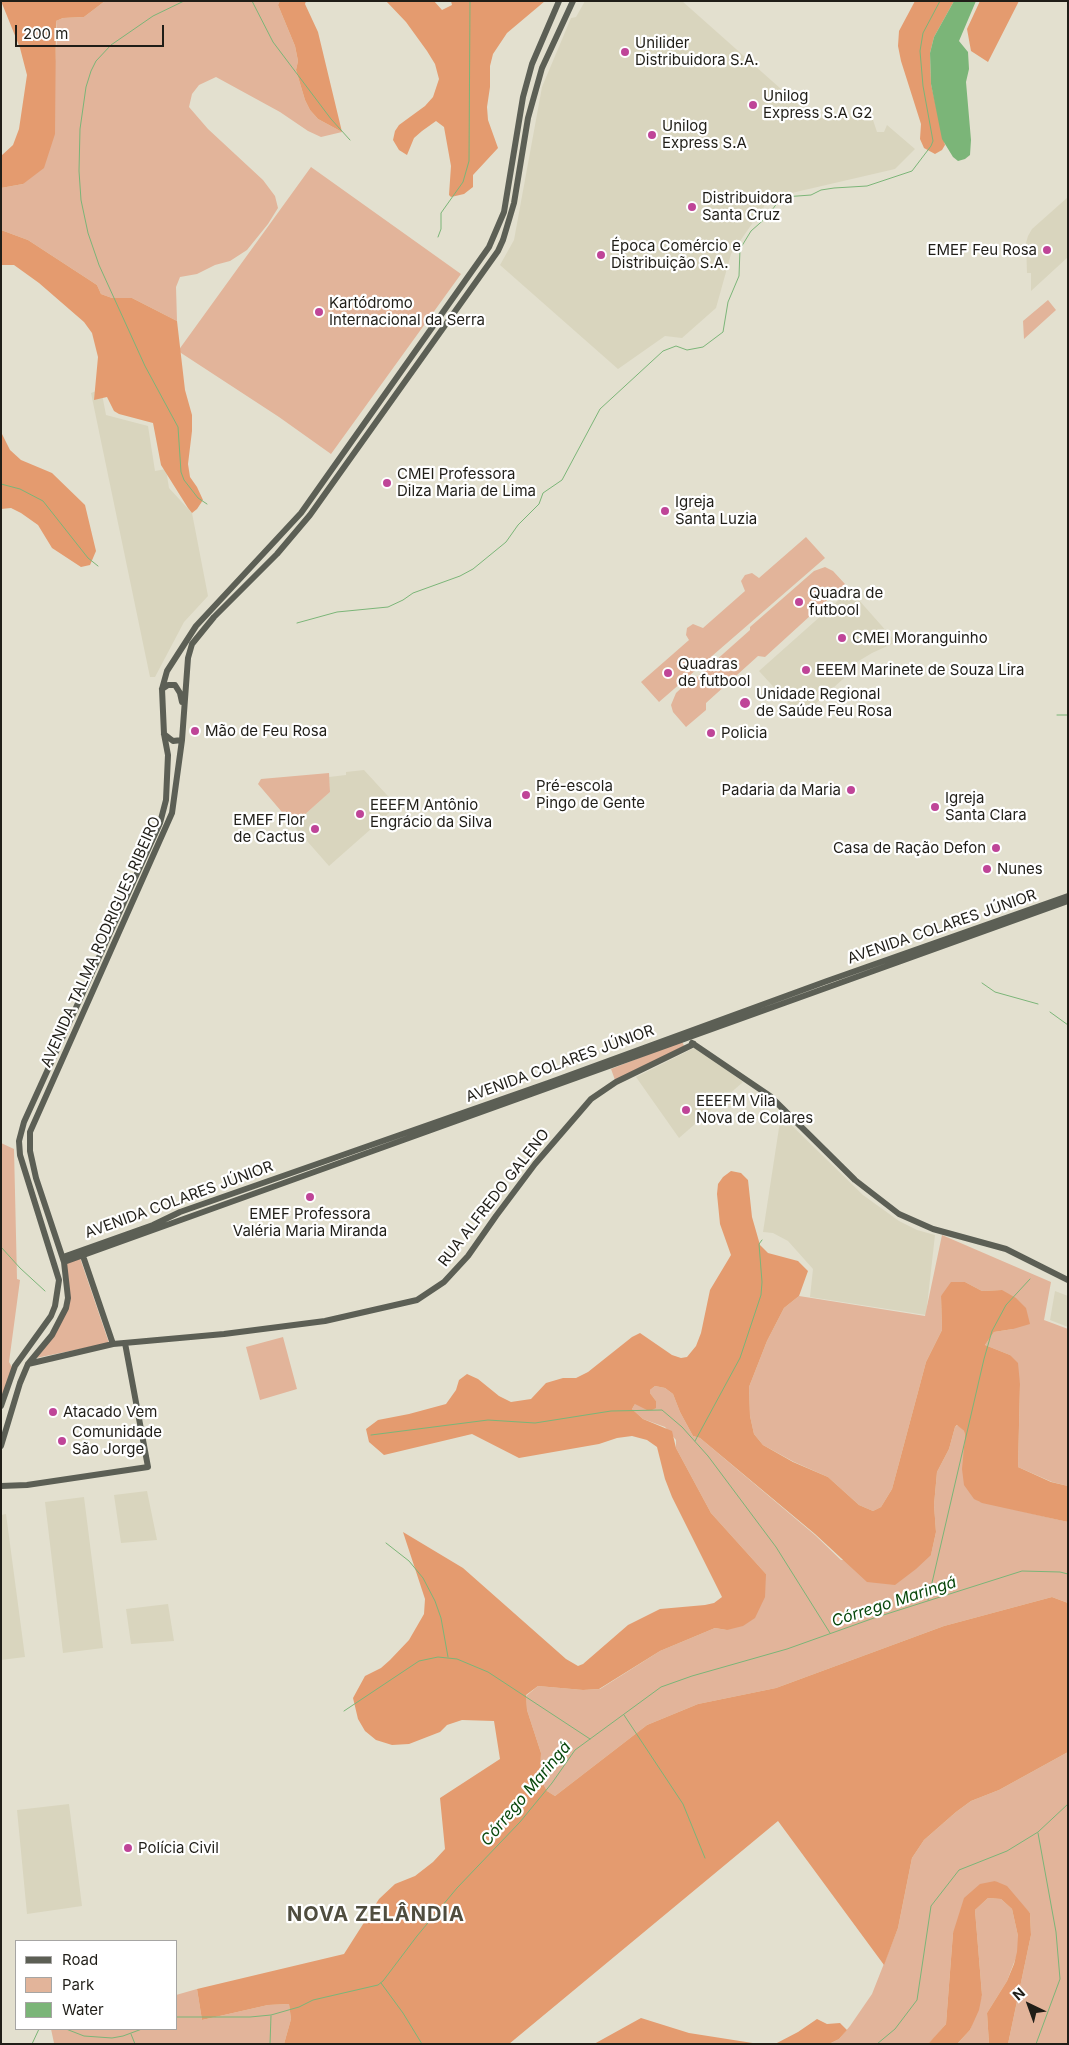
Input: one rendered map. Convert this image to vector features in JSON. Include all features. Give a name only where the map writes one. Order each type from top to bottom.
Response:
[{"type":"main road","name":"AVENIDA TALMA RODRIGUES RIBEIRO","points":[[1,1406],[15,1366],[51,1316],[55,1306],[59,1280],[20,1155],[19,1141],[24,1122],[160,824],[166,800],[168,755],[164,734],[162,689],[167,671],[191,633],[301,513],[489,247],[506,203],[523,97],[532,64],[559,1]]},
{"type":"main road","name":"AVENIDA TALMA RODRIGUES RIBEIRO","points":[[1,1446],[20,1383],[28,1364],[52,1334],[66,1308],[68,1298],[63,1260],[36,1178],[30,1151],[30,1132],[168,825],[174,802],[182,740],[188,658],[192,644],[201,632],[277,554],[310,515],[498,251],[514,204],[528,118],[542,68],[573,1]]},
{"type":"main road","points":[[162,689],[168,685],[175,685],[180,693],[184,711]]},
{"type":"main road","points":[[164,734],[173,741],[182,740]]},
{"type":"main road","name":"AVENIDA COLARES JÚNIOR","points":[[63,1260],[965,935],[1068,896]]},
{"type":"main road","name":"AVENIDA COLARES JÚNIOR","points":[[965,935],[1068,901]]},
{"type":"main road","points":[[684,1036],[770,1096],[855,1180],[899,1214],[932,1229],[1006,1249],[1068,1280]]},
{"type":"main road","name":"RUA ALFREDO GALENO","points":[[28,1364],[112,1344],[224,1334],[325,1321],[417,1300],[444,1282],[468,1256],[535,1164],[592,1099],[616,1082],[694,1044]]},
{"type":"main road","points":[[81,1252],[112,1344]]},
{"type":"main road","points":[[1,1486],[22,1486],[148,1466],[125,1343]]},
{"type":"shaded area","points":[[1,1],[105,1],[84,17],[63,18],[56,21],[55,134],[44,168],[23,184],[1,188],[1,156],[13,145],[19,129],[27,75],[20,48]]},
{"type":"shaded area","points":[[280,1],[306,1],[305,4],[318,32],[342,132],[318,119],[310,110],[305,100],[296,70],[298,61],[295,46],[278,5]]},
{"type":"shaded area","points":[[386,1],[434,1],[442,10],[452,5],[451,1],[545,1],[507,33],[493,54],[490,66],[490,87],[487,107],[488,120],[498,148],[473,175],[473,187],[464,194],[451,197],[449,195],[451,166],[444,127],[436,121],[422,131],[414,138],[407,155],[399,150],[393,140],[399,125],[425,106],[433,97],[439,79],[435,64],[427,51],[406,22]]},
{"type":"shaded area","points":[[585,1],[682,1],[808,113],[830,121],[847,116],[866,117],[873,120],[877,132],[884,132],[887,125],[915,149],[895,169],[770,198],[731,254],[716,308],[682,338],[665,336],[618,369],[500,265],[514,240],[542,87],[571,18],[576,17]]},
{"type":"shaded area","points":[[915,1],[954,1],[934,37],[930,53],[931,84],[945,145],[942,150],[935,154],[924,148],[920,139],[921,124],[898,46],[899,31]]},
{"type":"shaded area","points":[[980,1],[1019,1],[988,62],[971,51],[967,29]]},
{"type":"shaded area","name":"EMEF Feu Rosa","points":[[1068,197],[1068,257],[1031,291],[1031,273],[1027,273],[1026,243],[1028,236],[1032,229]]},
{"type":"shaded area","points":[[1,230],[28,240],[97,285],[101,294],[112,298],[132,298],[177,321],[185,390],[192,415],[188,464],[190,477],[203,500],[192,513],[161,465],[153,423],[119,414],[114,411],[107,397],[94,400],[98,357],[92,333],[84,322],[39,283],[14,265],[1,265]]},
{"type":"shaded area","points":[[101,389],[106,415],[148,426],[155,471],[166,469],[169,488],[192,513],[208,596],[184,622],[155,677],[150,677],[91,393]]},
{"type":"shaded area","points":[[1,432],[10,450],[21,460],[52,473],[85,505],[96,551],[90,565],[81,567],[52,548],[38,525],[21,513],[11,508],[1,509]]},
{"type":"shaded area","points":[[850,590],[896,642],[857,662],[851,668],[853,670],[801,717],[759,671]]},
{"type":"shaded area","name":"EEEFM Antônio Engrácio da Silva","points":[[364,770],[397,806],[329,866],[293,825],[330,792],[329,777],[346,775],[346,772]]},
{"type":"shaded area","name":"EEEFM Vila Nova de Colares","points":[[696,1047],[743,1082],[679,1138],[636,1077]]},
{"type":"shaded area","points":[[781,1115],[863,1195],[899,1221],[917,1230],[935,1235],[926,1315],[810,1297],[813,1269],[788,1241],[773,1233],[763,1232]]},
{"type":"shaded area","points":[[731,1171],[741,1173],[748,1180],[752,1217],[760,1245],[768,1253],[798,1261],[808,1271],[799,1296],[784,1308],[767,1341],[749,1387],[750,1416],[754,1434],[763,1445],[793,1462],[828,1477],[859,1505],[873,1511],[881,1507],[892,1489],[926,1362],[942,1330],[941,1296],[951,1282],[965,1282],[982,1291],[1002,1290],[1016,1298],[1026,1308],[1030,1324],[994,1332],[985,1345],[1010,1355],[1018,1363],[1020,1384],[1018,1467],[1051,1482],[1068,1486],[1068,1522],[982,1503],[974,1499],[964,1485],[962,1469],[965,1436],[964,1431],[957,1425],[949,1449],[937,1472],[934,1505],[936,1532],[931,1555],[895,1585],[867,1582],[815,1534],[700,1438],[693,1436],[673,1394],[665,1388],[655,1386],[650,1390],[650,1393],[656,1401],[656,1408],[647,1410],[635,1404],[632,1409],[643,1419],[672,1431],[676,1448],[711,1513],[766,1574],[765,1597],[755,1618],[743,1626],[727,1630],[715,1628],[660,1651],[599,1689],[583,1690],[538,1686],[526,1695],[527,1710],[541,1753],[540,1778],[547,1791],[555,1796],[647,1725],[698,1704],[776,1688],[944,1626],[1052,1597],[1068,1603],[1068,1752],[999,1790],[971,1801],[924,1840],[912,1858],[898,1928],[884,1965],[778,1821],[509,2044],[284,2044],[291,2019],[289,2004],[268,2005],[202,2020],[197,1989],[344,1954],[379,1899],[395,1884],[415,1876],[433,1862],[445,1849],[440,1798],[500,1759],[494,1721],[462,1720],[447,1725],[440,1732],[409,1744],[392,1745],[376,1740],[365,1731],[358,1719],[353,1698],[365,1676],[381,1668],[390,1660],[409,1640],[424,1614],[425,1599],[403,1532],[463,1568],[566,1659],[578,1666],[583,1664],[628,1625],[660,1609],[705,1605],[714,1603],[722,1597],[672,1497],[665,1479],[657,1447],[647,1440],[632,1436],[617,1438],[599,1444],[519,1458],[472,1434],[384,1455],[369,1442],[366,1429],[378,1420],[446,1404],[456,1390],[459,1380],[467,1374],[478,1379],[499,1396],[511,1402],[531,1399],[546,1383],[563,1378],[576,1378],[588,1372],[632,1337],[640,1333],[672,1355],[681,1358],[687,1357],[696,1346],[701,1333],[710,1290],[731,1255],[720,1224],[717,1194],[718,1184]]},
{"type":"shaded area","points":[[1055,1291],[1068,1296],[1068,1327],[1050,1320]]},
{"type":"shaded area","points":[[147,1491],[157,1540],[121,1543],[114,1495]]},
{"type":"shaded area","points":[[84,1497],[103,1648],[63,1653],[45,1502]]},
{"type":"shaded area","points":[[6,1514],[25,1657],[1,1660],[1,1515]]},
{"type":"shaded area","points":[[168,1604],[174,1641],[131,1644],[126,1609]]},
{"type":"shaded area","points":[[69,1804],[82,1906],[27,1914],[17,1810]]},
{"type":"shaded area","points":[[995,1881],[1007,1886],[1030,1913],[1031,1935],[1008,2044],[989,2044],[987,2013],[1007,1981],[1014,1964],[1018,1936],[1012,1909],[1001,1899],[988,1898],[975,1910],[982,1995],[979,2010],[970,2030],[957,2044],[928,2044],[946,2024],[953,1933],[964,1898],[980,1884]]},
{"type":"shaded area","points":[[641,2018],[689,2033],[759,2044],[594,2044]]},
{"type":"shaded area","points":[[817,2019],[827,2024],[840,2023],[847,2030],[839,2039],[829,2044],[775,2044],[798,2032]]},
{"type":"green space","points":[[105,1],[280,1],[278,5],[295,46],[298,61],[296,70],[305,100],[310,110],[318,119],[342,132],[321,137],[216,77],[199,85],[192,94],[189,107],[208,129],[263,180],[275,196],[278,208],[247,250],[230,261],[215,265],[197,274],[180,277],[176,287],[177,321],[132,298],[112,298],[101,294],[97,285],[28,240],[1,230],[1,188],[23,184],[55,62],[56,21],[63,18],[84,17]]},
{"type":"green space","name":"Kartódromo Internacional da Serra","points":[[311,167],[461,274],[331,454],[279,417],[178,351]]},
{"type":"green space","points":[[1048,300],[1056,310],[1024,339],[1023,321]]},
{"type":"green space","points":[[806,537],[825,558],[659,702],[641,682],[689,640],[686,635],[687,628],[693,624],[703,628],[745,591],[741,581],[745,575],[752,573],[759,578]]},
{"type":"green space","points":[[825,567],[833,571],[845,584],[765,657],[758,656],[706,703],[706,710],[686,727],[673,712],[671,705],[676,693],[692,678],[696,678],[750,630],[750,627],[814,571]]},
{"type":"green space","points":[[329,773],[330,792],[293,825],[258,784],[261,779]]},
{"type":"green space","points":[[682,1041],[684,1046],[615,1080],[611,1069]]},
{"type":"green space","points":[[1,1143],[14,1149],[17,1279],[20,1280],[9,1362],[13,1369],[1,1397]]},
{"type":"green space","points":[[942,1235],[1051,1282],[1044,1320],[1068,1329],[1068,1486],[1052,1482],[1018,1467],[1020,1384],[1010,1355],[985,1345],[994,1332],[1013,1329],[1002,1290],[982,1291],[965,1282],[941,1296],[942,1330],[926,1362],[892,1489],[881,1507],[873,1511],[859,1505],[828,1477],[794,1462],[763,1445],[754,1434],[750,1416],[749,1387],[767,1341],[784,1308],[799,1296],[925,1316]]},
{"type":"green space","points":[[80,1258],[109,1343],[36,1358],[66,1309],[65,1263]]},
{"type":"green space","points":[[283,1337],[297,1389],[260,1400],[246,1347]]},
{"type":"green space","points":[[655,1386],[665,1388],[673,1394],[693,1436],[700,1438],[815,1535],[841,1560],[931,1555],[936,1532],[934,1505],[937,1472],[949,1449],[955,1427],[958,1425],[964,1431],[965,1436],[963,1469],[978,1501],[1068,1522],[1068,1603],[1052,1597],[944,1626],[776,1688],[698,1704],[647,1725],[555,1796],[547,1791],[540,1778],[541,1753],[527,1710],[526,1696],[538,1686],[583,1690],[600,1689],[660,1651],[715,1628],[727,1630],[766,1574],[711,1513],[676,1448],[676,1440],[665,1427],[643,1419],[632,1409],[635,1404],[656,1401],[650,1393],[650,1390]]},
{"type":"green space","points":[[1068,1752],[1068,2044],[1008,2044],[1031,1935],[1030,1913],[995,1881],[953,1933],[946,2024],[928,2044],[829,2044],[839,2039],[872,1994],[898,1928],[912,1858],[924,1840],[971,1801],[999,1790]]},
{"type":"green space","points":[[988,1898],[1001,1899],[1012,1909],[1018,1936],[1018,1952],[1007,1981],[987,2013],[989,2044],[957,2044],[970,2030],[982,1995],[975,1910]]},
{"type":"green space","points":[[197,1989],[202,2020],[268,2005],[289,2004],[291,2019],[284,2044],[48,2044],[54,2043],[51,2030],[178,2030],[178,1994]]},
{"type":"water","points":[[954,1],[976,1],[959,41],[968,52],[969,69],[966,82],[971,140],[970,155],[958,161],[953,157],[942,139],[931,84],[930,53],[934,37]]},
{"type":"waterway","points":[[184,1],[153,16],[111,45],[96,61],[86,87],[80,129],[79,171],[81,200],[88,233],[99,265],[145,366],[178,427],[181,472],[184,480],[198,498],[207,504]]},
{"type":"waterway","points":[[252,1],[273,42],[331,119],[350,140]]},
{"type":"waterway","points":[[438,237],[441,229],[441,213],[463,182],[469,161],[470,1]]},
{"type":"waterway","points":[[297,623],[337,612],[388,607],[413,593],[460,576],[473,569],[506,542],[518,525],[539,504],[543,493],[562,480],[600,409],[663,351],[676,346],[687,350],[703,347],[723,332],[728,302],[739,276],[740,249],[751,231],[768,216],[777,203],[784,197],[811,195],[821,190],[834,188],[867,186],[912,171],[933,141],[923,86],[920,51],[923,33],[940,1]]},
{"type":"waterway","points":[[1,484],[20,489],[43,501],[88,558],[98,566]]},
{"type":"waterway","points":[[1057,715],[1068,715]]},
{"type":"waterway","points":[[982,983],[995,992],[1038,1004]]},
{"type":"waterway","points":[[1050,1012],[1068,1025]]},
{"type":"waterway","points":[[695,1441],[740,1358],[761,1295],[762,1282],[759,1244],[762,1240]]},
{"type":"waterway","points":[[1,1247],[45,1291]]},
{"type":"waterway","points":[[928,1600],[992,1331],[1006,1305],[1030,1279]]},
{"type":"waterway","points":[[371,1435],[488,1420],[535,1423],[611,1411],[662,1410],[682,1427],[708,1456],[776,1547],[830,1633]]},
{"type":"waterway","points":[[386,1543],[409,1561],[423,1578],[435,1601],[441,1618],[448,1657]]},
{"type":"waterway","name":"Córrego Maringá","points":[[178,2017],[250,2017],[271,2015],[299,2007],[313,2000],[378,1985],[457,1888],[520,1822],[552,1783],[575,1750],[661,1687],[692,1676],[787,1649],[874,1618],[1022,1571],[1068,1574]]},
{"type":"waterway","points":[[344,1711],[419,1661],[438,1657],[457,1659],[488,1672],[590,1739]]},
{"type":"waterway","points":[[624,1715],[683,1804],[705,1858]]},
{"type":"waterway","points":[[877,2044],[895,2029],[917,2000],[931,1906],[959,1870],[1007,1851],[1038,1832],[1068,1804]]},
{"type":"waterway","points":[[1036,2044],[1060,1979],[1056,1932],[1038,1833]]},
{"type":"waterway","points":[[381,1983],[403,2013],[422,2044]]},
{"type":"waterway","points":[[270,2044],[271,2016]]},
{"type":"waterway","name":"Córrego Maringá","points":[[32,2044],[39,2030]]},
{"type":"waterway","name":"Córrego Maringá","points":[[69,2030],[84,2036],[112,2038],[139,2030]]},
{"type":"waterway","points":[[131,2034],[135,2044]]},
{"type":"place","name":"Unilider Distribuidora S.A.","points":[[625,52]]},
{"type":"place","name":"Unilog Express S.A G2","points":[[753,105]]},
{"type":"place","name":"Unilog Express S.A","points":[[652,135]]},
{"type":"place","name":"Distribuidora Santa Cruz","points":[[692,207]]},
{"type":"place","name":"EMEF Feu Rosa","points":[[1047,250]]},
{"type":"place","name":"Época Comércio e Distribuição S.A.","points":[[601,255]]},
{"type":"place","name":"Kartódromo Internacional da Serra","points":[[319,312]]},
{"type":"place","name":"CMEI Professora Dilza Maria de Lima","points":[[387,483]]},
{"type":"place","name":"Igreja Santa Luzia","points":[[665,511]]},
{"type":"place","name":"Quadra de futbool","points":[[799,602]]},
{"type":"place","name":"CMEI Moranguinho","points":[[842,638]]},
{"type":"place","name":"EEEM Marinete de Souza Lira","points":[[806,670]]},
{"type":"place","name":"Quadras de futbool","points":[[668,673]]},
{"type":"place","name":"Unidade Regional de Saúde Feu Rosa","points":[[745,703]]},
{"type":"place","name":"Mão de Feu Rosa","points":[[195,731]]},
{"type":"place","name":"Policia","points":[[711,733]]},
{"type":"place","name":"Padaria da Maria","points":[[851,790]]},
{"type":"place","name":"Pré-escola Pingo de Gente","points":[[526,795]]},
{"type":"place","name":"Igreja Santa Clara","points":[[935,807]]},
{"type":"place","name":"EEEFM Antônio Engrácio da Silva","points":[[360,814]]},
{"type":"place","name":"EMEF Flor de Cactus","points":[[315,829]]},
{"type":"place","name":"Casa de Ração Defon","points":[[996,848]]},
{"type":"place","name":"Nunes","points":[[987,869]]},
{"type":"place","name":"EEEFM Vila Nova de Colares","points":[[686,1110]]},
{"type":"place","name":"EMEF Professora Valéria Maria Miranda","points":[[310,1197]]},
{"type":"place","name":"Atacado Vem","points":[[53,1412]]},
{"type":"place","name":"Comunidade São Jorge","points":[[62,1441]]},
{"type":"place","name":"Polícia Civil","points":[[128,1848]]},
{"type":"district","name":"NOVA ZELÂNDIA","points":[[376,1915]]}]
